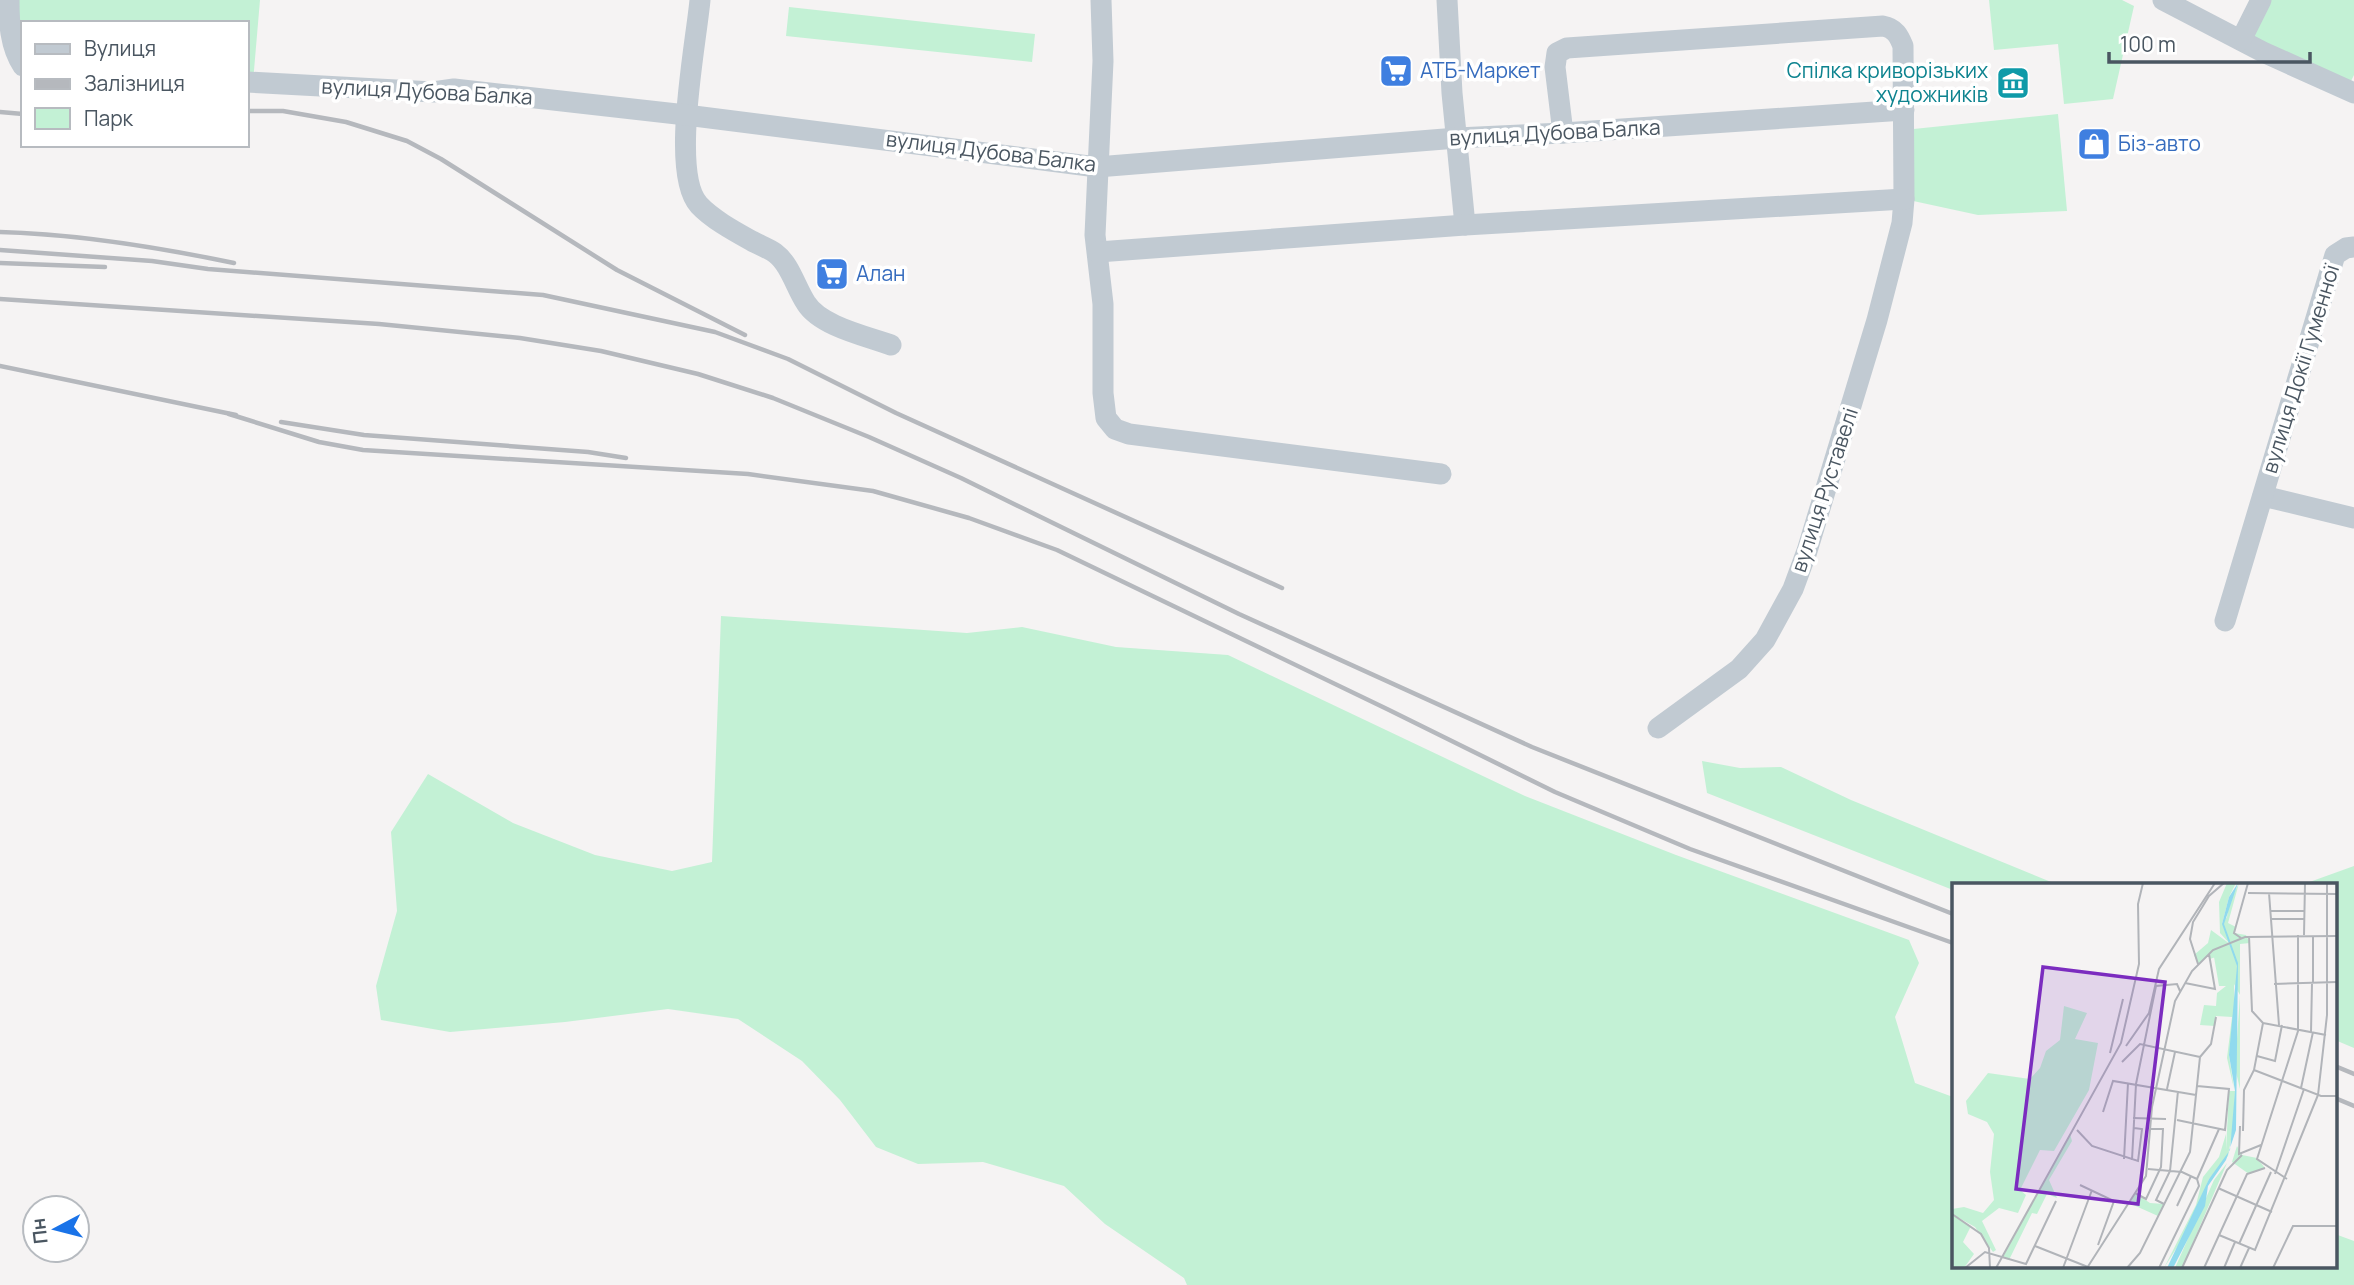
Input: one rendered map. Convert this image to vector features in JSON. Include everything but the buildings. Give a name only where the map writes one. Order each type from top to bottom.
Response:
[{"type":"street","points":[[9,0],[12,39],[21,63]]},
{"type":"street","points":[[700,0],[686,115],[686,179],[697,203],[729,227],[775,253],[782,260],[813,313],[891,345]]},
{"type":"street","points":[[1101,0],[1103,61],[1096,235],[1104,303],[1103,393],[1106,418],[1115,429],[1129,434],[1441,474]]},
{"type":"street","points":[[1447,0],[1465,225]]},
{"type":"street","points":[[2163,0],[2263,52],[2354,93]]},
{"type":"street","points":[[2241,40],[2262,0]]},
{"type":"street","name":"вулиця Руставелі","points":[[1563,133],[1555,67],[1560,49],[1888,27],[1899,36],[1903,46],[1902,223],[1877,320],[1807,551],[1793,589],[1765,640],[1739,669],[1658,728]]},
{"type":"street","name":"вулиця Дубова Балка","points":[[248,82],[433,92],[454,89],[686,115],[1097,167],[1457,138],[1904,110]]},
{"type":"street","points":[[1098,252],[1465,225],[1904,199]]},
{"type":"street","name":"вулиця Докії Гуменної","points":[[2225,621],[2335,255],[2350,248]]},
{"type":"street","name":"вулиця Докії Гуменної","points":[[2263,496],[2354,518]]},
{"type":"green space","points":[[9,0],[260,0],[253,82],[248,82],[248,21],[21,21],[21,57]]},
{"type":"green space","points":[[1989,0],[2122,0],[2134,6],[2113,99],[2064,104],[2058,44],[1994,50]]},
{"type":"green space","points":[[2261,0],[2354,0],[2354,75],[2347,89],[2241,40]]},
{"type":"green space","points":[[789,7],[1035,34],[1032,62],[786,36]]},
{"type":"green space","points":[[2058,114],[2067,211],[1978,215],[1904,199],[1904,130]]},
{"type":"green space","points":[[721,616],[967,633],[1022,627],[1116,647],[1228,655],[1525,796],[1676,855],[1909,940],[1919,963],[1895,1017],[1915,1083],[1952,1097],[1952,1268],[2336,1268],[2336,1234],[2354,1241],[2354,1285],[1187,1285],[1184,1278],[1105,1224],[1064,1186],[983,1162],[918,1164],[876,1147],[840,1100],[802,1061],[738,1019],[668,1009],[565,1022],[450,1032],[381,1020],[376,986],[397,911],[391,832],[428,774],[513,823],[595,855],[672,871],[712,862]]},
{"type":"green space","points":[[1702,761],[1740,768],[1781,767],[1851,800],[2054,883],[1952,883],[1952,890],[1707,793]]},
{"type":"green space","points":[[2354,866],[2354,1048],[2336,1040],[2336,883],[2307,883]]},
{"type":"railway","points":[[248,111],[283,111],[346,122],[407,141],[441,159],[617,270],[745,335]]},
{"type":"railway","points":[[0,112],[21,114]]},
{"type":"railway","points":[[0,232],[117,242],[234,263]]},
{"type":"railway","points":[[0,250],[543,295],[715,332],[788,359],[896,413],[1282,588]]},
{"type":"railway","points":[[0,263],[105,267]]},
{"type":"railway","points":[[0,299],[379,324],[520,338],[601,351],[698,374],[773,398],[961,478],[1239,614],[1532,747],[1952,914]]},
{"type":"railway","points":[[0,366],[236,415]]},
{"type":"railway","points":[[229,414],[319,442],[363,450],[748,474],[873,491],[969,518],[1057,550],[1555,792],[1690,849],[1952,943]]},
{"type":"railway","points":[[281,422],[364,435],[588,452],[626,458]]},
{"type":"railway","points":[[2336,1066],[2354,1074]]},
{"type":"railway","points":[[2336,1098],[2354,1106]]},
{"type":"place","name":"АТБ-Маркет","points":[[1396,71]]},
{"type":"place","name":"Спілка криворізьких художників","points":[[2013,83]]},
{"type":"place","name":"Біз-авто","points":[[2094,144]]},
{"type":"place","name":"Алан","points":[[832,274]]}]
